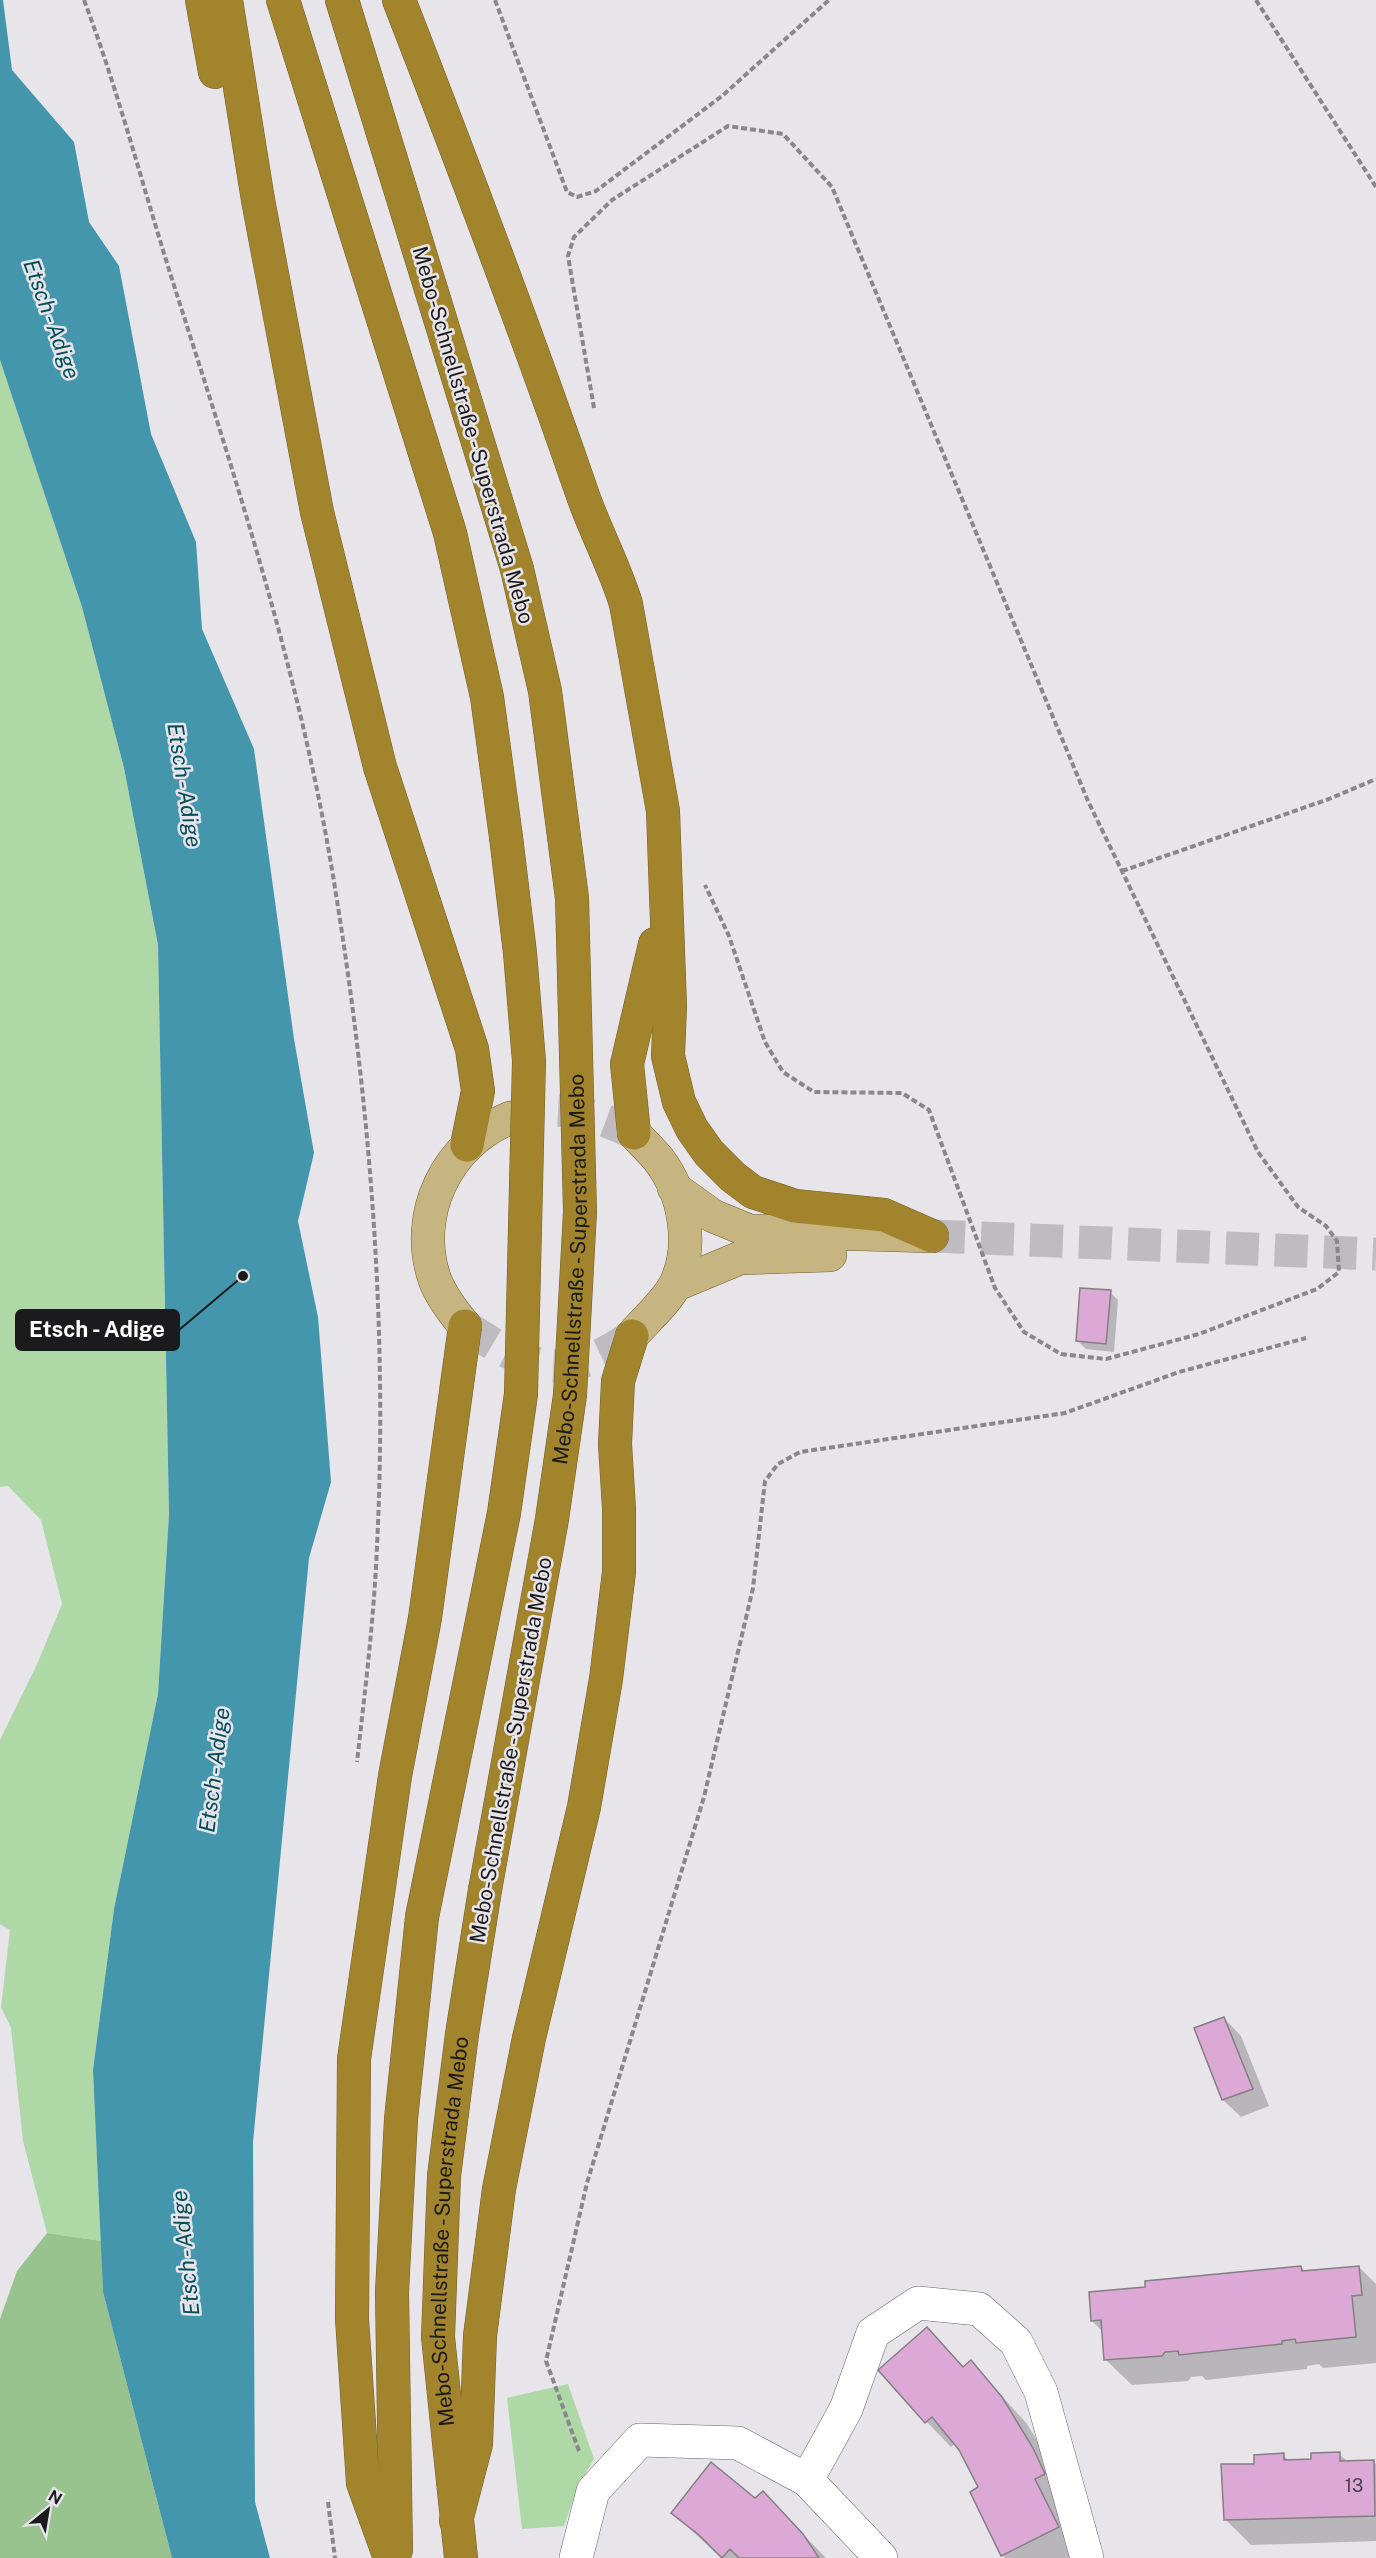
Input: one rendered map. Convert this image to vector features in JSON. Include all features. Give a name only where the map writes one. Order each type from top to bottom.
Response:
[{"type":"highway","points":[[202,0],[278,414],[306,455]]},
{"type":"highway","points":[[226,0],[258,200],[317,512],[380,767],[472,1049],[478,1090],[467,1145]]},
{"type":"highway","name":"Mebo-Schnellstraße - Superstrada Mebo","points":[[284,0],[450,533],[487,697],[520,953],[529,1061],[521,1394],[504,1513],[422,1917],[401,2119],[392,2292],[396,2558]]},
{"type":"highway","name":"Mebo-Schnellstraße - Superstrada Mebo","points":[[342,0],[517,569],[545,691],[572,898],[580,1212],[570,1395],[552,1519],[485,1890],[462,2034],[444,2176],[438,2337],[461,2558]]},
{"type":"highway","points":[[399,0],[547,387],[582,493],[619,580],[626,604],[663,811],[670,1006],[668,1056],[679,1102],[692,1129],[710,1153],[733,1177],[753,1192],[795,1206],[884,1215],[932,1236]]},
{"type":"highway","points":[[634,1133],[627,1064],[640,1015],[666,880]]},
{"type":"highway","points":[[390,2558],[363,2482],[352,2319],[354,2059],[395,1776],[426,1618],[465,1326]]},
{"type":"highway","points":[[456,2521],[476,2444],[480,2336],[499,2189],[529,2038],[584,1808],[606,1679],[619,1572],[615,1444],[618,1381],[632,1336]]},
{"type":"main road","points":[[465,1326],[451,1310],[435,1280],[428,1236],[430,1213],[441,1181],[467,1145],[492,1126],[510,1118]]},
{"type":"main road","points":[[632,1336],[675,1285],[683,1257],[684,1236],[682,1215],[674,1188],[659,1161],[634,1133]]},
{"type":"main road","points":[[674,1188],[713,1216],[750,1231],[932,1236]]},
{"type":"main road","points":[[675,1285],[740,1258],[795,1255],[890,1256],[932,1236]]},
{"type":"street","points":[[807,2480],[846,2409],[873,2333],[918,2302],[979,2308],[1016,2342],[1041,2392],[1087,2558]]},
{"type":"street","points":[[576,2558],[593,2491],[640,2440],[738,2444],[807,2480],[881,2558]]},
{"type":"path","points":[[84,0],[266,582],[308,754],[335,885],[368,1152],[377,1296],[378,1544],[372,1625],[356,1772]]},
{"type":"path","points":[[495,0],[567,192],[577,197],[596,191],[722,96],[829,0]]},
{"type":"path","points":[[1256,0],[1376,187]]},
{"type":"path","points":[[596,420],[568,256],[574,237],[612,200],[728,126],[783,134],[832,187],[1088,801],[1258,1152],[1298,1208],[1326,1226],[1337,1241],[1339,1272],[1317,1288],[1199,1334],[1106,1359],[1061,1354],[1023,1332],[995,1288],[929,1110],[902,1093],[814,1092],[783,1072],[765,1042],[729,936],[703,881],[666,880]]},
{"type":"path","points":[[1122,871],[1329,799],[1376,779]]},
{"type":"path","points":[[593,2491],[546,2361],[587,2183],[704,1797],[753,1588],[765,1481],[778,1464],[800,1452],[1065,1413],[1179,1372],[1306,1338]]},
{"type":"path","points":[[327,2490],[335,2558]]},
{"type":"green space","points":[[0,360],[82,607],[124,768],[158,945],[169,1514],[158,1694],[114,1909],[93,2070],[101,2241],[47,2233],[23,2141],[11,2028],[1,2007],[10,1930],[0,1924],[0,1740],[38,1662],[62,1604],[41,1520],[8,1486],[0,1487]]},
{"type":"green space","points":[[47,2233],[101,2241],[103,2292],[172,2558],[0,2558],[0,2319],[17,2271]]},
{"type":"green space","points":[[568,2384],[594,2459],[578,2486],[564,2526],[522,2529],[507,2398]]},
{"type":"water","points":[[0,0],[3,0],[12,70],[74,142],[89,222],[119,266],[151,434],[196,542],[202,629],[254,749],[294,1039],[314,1153],[298,1221],[318,1317],[331,1482],[309,1558],[253,2142],[255,2502],[270,2558],[172,2558],[103,2292],[93,2070],[114,1909],[158,1694],[169,1514],[158,945],[124,768],[82,607],[0,360]]},
{"type":"building","points":[[1080,1288],[1111,1290],[1106,1344],[1076,1341]]},
{"type":"building","points":[[1224,2017],[1253,2089],[1222,2100],[1194,2028]]},
{"type":"building","points":[[1301,2266],[1302,2271],[1359,2266],[1362,2295],[1352,2296],[1356,2337],[1296,2343],[1295,2339],[1282,2341],[1282,2344],[1179,2355],[1178,2351],[1165,2352],[1162,2356],[1104,2360],[1101,2320],[1091,2321],[1089,2292],[1145,2287],[1145,2281]]},
{"type":"building","points":[[927,2327],[963,2367],[971,2360],[1002,2397],[1033,2448],[1045,2474],[1035,2479],[1059,2527],[1001,2556],[970,2492],[978,2487],[959,2450],[932,2417],[925,2423],[878,2370]]},
{"type":"building","points":[[1340,2452],[1340,2461],[1374,2460],[1375,2516],[1224,2520],[1221,2464],[1254,2464],[1254,2455],[1284,2453],[1284,2460],[1311,2459],[1311,2453]]},
{"type":"building","points":[[711,2462],[755,2498],[763,2491],[803,2534],[819,2558],[739,2558],[730,2549],[722,2558],[699,2535],[671,2513]]},
{"type":"tunnel","points":[[510,1118],[543,1110],[558,1110],[589,1115],[634,1133]]},
{"type":"tunnel","points":[[932,1236],[1376,1254]]},
{"type":"tunnel","points":[[465,1326],[509,1352],[528,1361],[547,1365],[566,1365],[586,1361],[632,1336]]},
{"type":"place","name":"Etsch - Adige","points":[[243,1276]]}]
